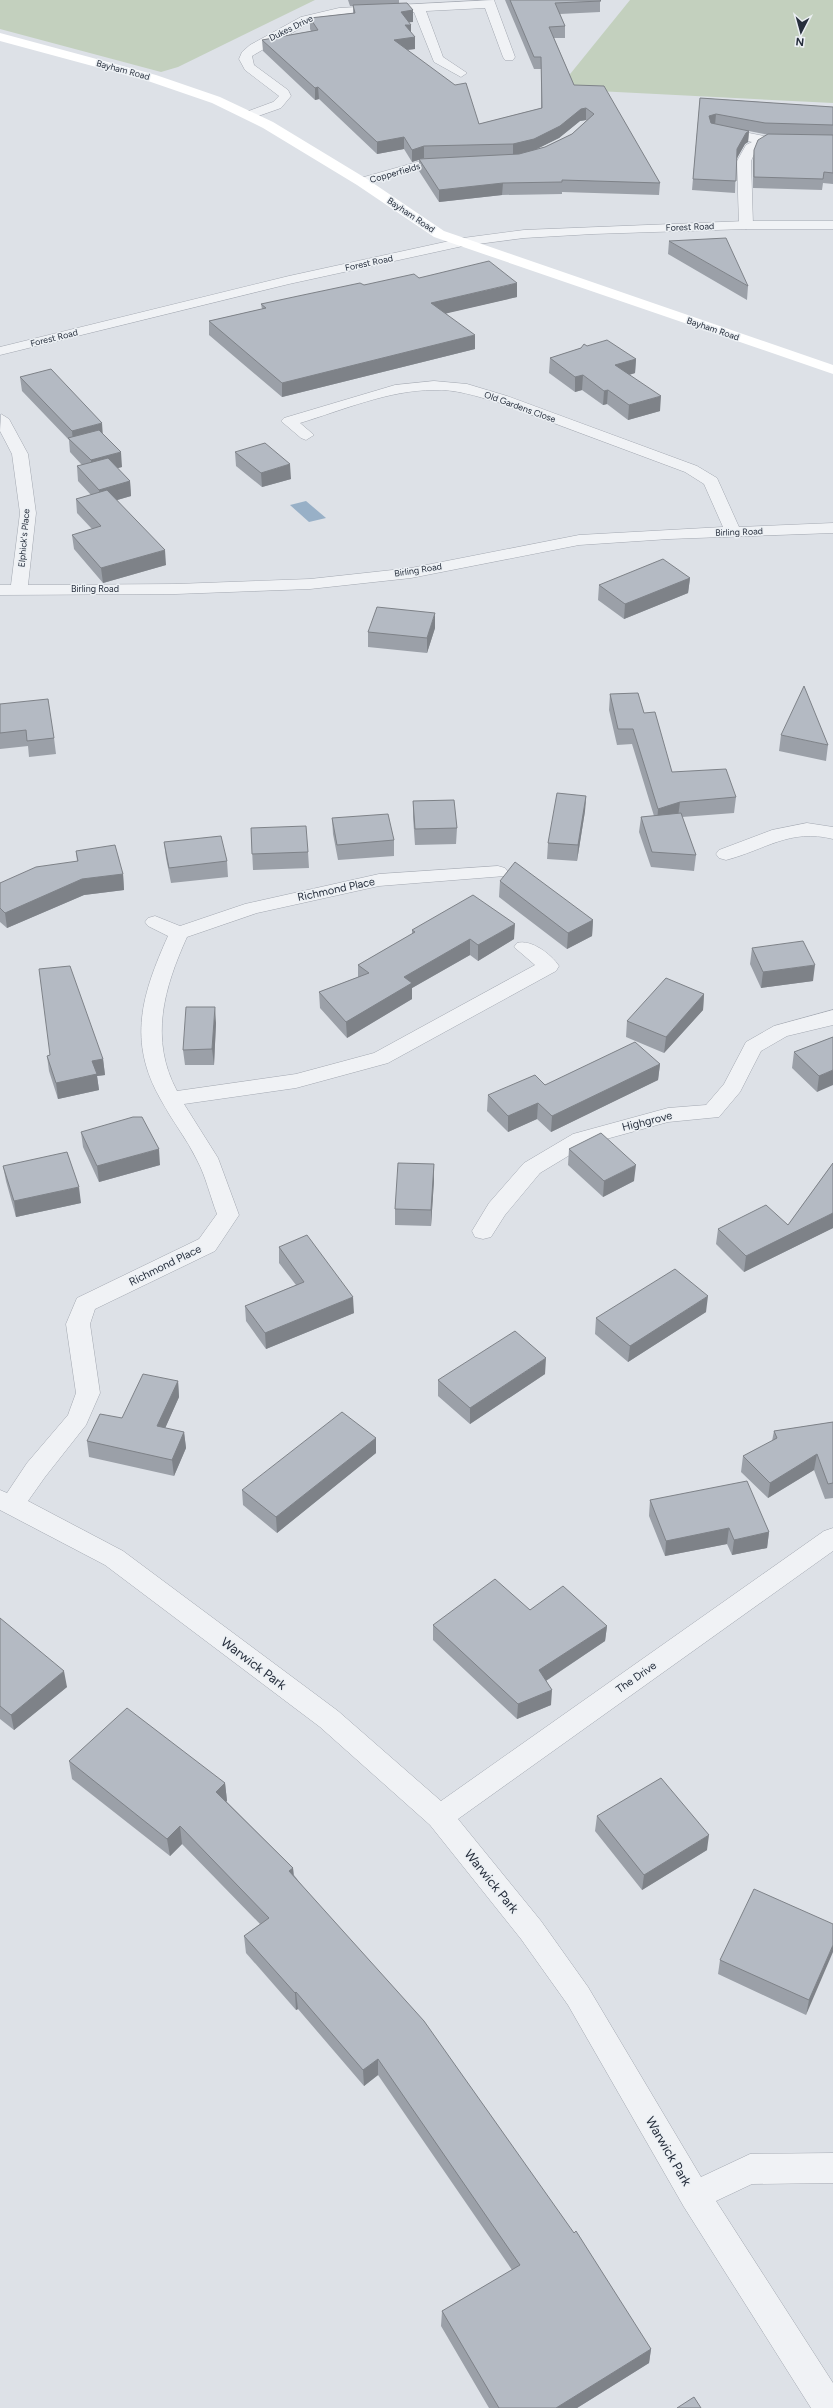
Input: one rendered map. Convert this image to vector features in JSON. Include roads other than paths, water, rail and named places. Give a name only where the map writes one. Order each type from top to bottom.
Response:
[{"type":"main road","name":"Bayham Road","points":[[0,37],[152,78],[250,115],[362,182],[439,234],[833,370]]},
{"type":"street","name":"Dukes Drive","points":[[250,115],[277,104],[284,96],[284,93],[247,63],[246,55],[254,48],[312,17],[339,12],[419,8],[488,2]]},
{"type":"street","points":[[488,2],[510,57]]},
{"type":"street","points":[[419,8],[438,59],[461,73]]},
{"type":"street","points":[[715,130],[764,140],[833,141]]},
{"type":"street","points":[[746,225],[744,161],[751,148],[764,140]]},
{"type":"street","name":"Copperfields","points":[[362,182],[424,164],[462,162]]},
{"type":"street","name":"Forest Road","points":[[0,351],[289,280],[463,242],[524,234],[746,225],[833,225]]},
{"type":"street","name":"Old Gardens Close","points":[[306,435],[289,421],[395,390],[434,385],[467,389],[502,399],[691,469],[711,481],[733,532]]},
{"type":"street","name":"Elphick's Place","points":[[1,418],[20,454],[28,513],[19,590]]},
{"type":"street","points":[[831,528],[833,544]]},
{"type":"street","name":"Birling Road","points":[[0,590],[176,589],[310,584],[411,573],[579,540],[831,528]]},
{"type":"street","points":[[726,854],[799,829],[822,828],[833,833]]},
{"type":"street","name":"Richmond Place","points":[[7,1502],[36,1470],[78,1419],[88,1393],[78,1324],[85,1304],[207,1245],[228,1215],[208,1160],[171,1099],[153,1061],[150,1027],[166,962],[179,933],[252,908],[380,880],[498,872]]},
{"type":"street","points":[[155,922],[179,933]]},
{"type":"street","points":[[171,1099],[296,1082],[381,1058],[549,966],[524,947]]},
{"type":"street","name":"Highgrove","points":[[483,1231],[497,1209],[532,1168],[581,1139],[668,1115],[712,1112],[733,1087],[753,1047],[781,1031],[820,1022],[833,1017]]},
{"type":"street","name":"Warwick Park","points":[[7,1502],[114,1558],[329,1719],[440,1817],[531,1930],[578,1996],[695,2196],[830,2408]]},
{"type":"street","name":"The Drive","points":[[440,1817],[833,1538]]},
{"type":"street","points":[[695,2196],[750,2169],[833,2168]]},
{"type":"water","points":[[306,501],[326,518],[309,522],[290,505]]}]
